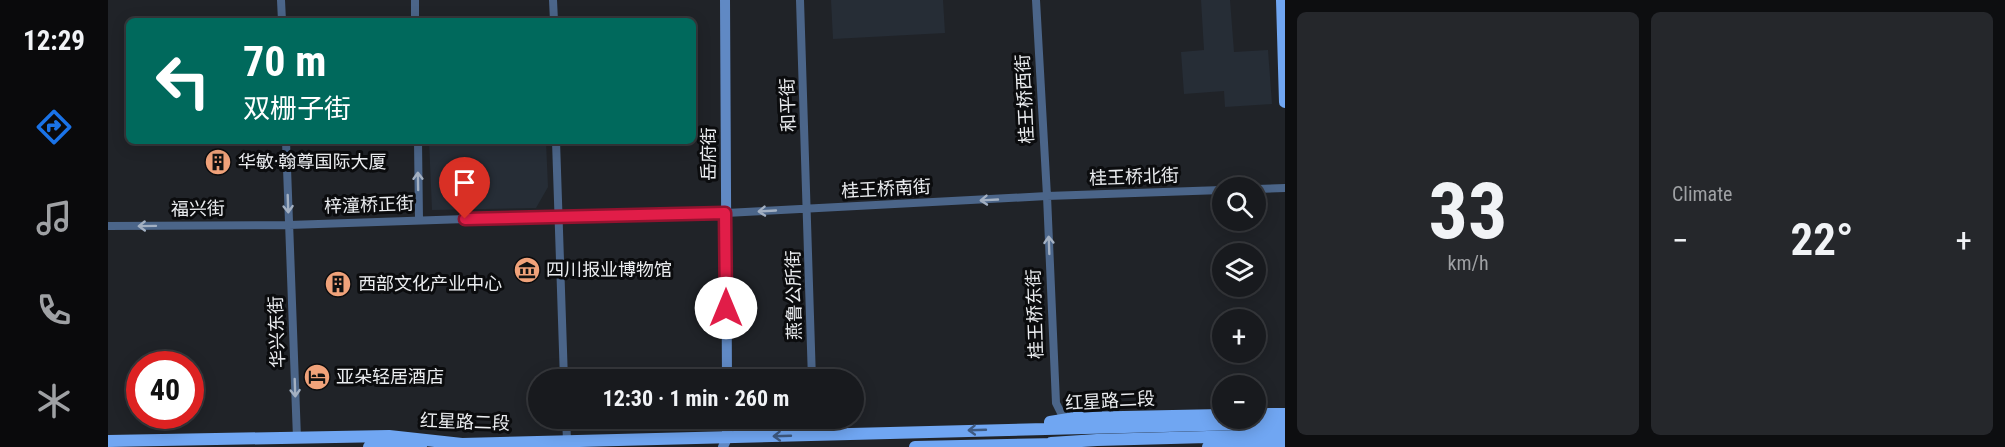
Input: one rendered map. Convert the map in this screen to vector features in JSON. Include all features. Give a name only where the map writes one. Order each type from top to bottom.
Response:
[{"type":"main road","points":[[1282,0],[1285,102]]},
{"type":"main road","points":[[1266,414],[1285,414]]},
{"type":"main road","name":"红星路二段","points":[[1000,429],[1075,418],[1212,415]]},
{"type":"main road","points":[[1051,445],[1095,434],[1285,423]]},
{"type":"main road","name":"红星路二段","points":[[108,441],[389,436],[462,444],[567,440],[727,444],[814,434],[1057,428],[1095,434]]},
{"type":"main road","points":[[1095,434],[1285,435]]},
{"type":"main road","points":[[369,447],[462,444]]},
{"type":"main road","points":[[1208,447],[1285,444]]},
{"type":"main road","points":[[915,447],[1051,445],[1082,447]]},
{"type":"street","points":[[281,0],[282,18]]},
{"type":"street","points":[[415,0],[415,18]]},
{"type":"street","points":[[553,0],[554,18]]},
{"type":"street","name":"岳府街","points":[[725,0],[727,369]]},
{"type":"street","name":"和平街","points":[[800,0],[808,209]]},
{"type":"street","name":"桂王桥西街","points":[[1036,0],[1047,196]]},
{"type":"street","name":"华兴东街","points":[[286,144],[297,438]]},
{"type":"street","points":[[418,144],[419,220]]},
{"type":"street","points":[[556,144],[564,369]]},
{"type":"street","points":[[1266,189],[1285,188]]},
{"type":"street","name":"桂王桥北街","points":[[1047,196],[1212,190]]},
{"type":"street","name":"桂王桥南街","points":[[726,213],[1047,196]]},
{"type":"street","name":"桂王桥东街","points":[[1047,196],[1056,403],[1061,413],[1075,418]]},
{"type":"street","name":"燕鲁公所街","points":[[808,209],[812,369]]},
{"type":"street","name":"梓潼桥正街","points":[[289,225],[726,213]]},
{"type":"street","name":"福兴街","points":[[108,226],[289,225]]},
{"type":"street","points":[[566,429],[567,440]]},
{"type":"street","points":[[814,429],[814,434]]},
{"type":"shaded area","points":[[831,0],[943,0],[945,33],[833,39]]},
{"type":"shaded area","points":[[1201,0],[1230,0],[1234,52],[1268,50],[1272,104],[1225,107],[1224,91],[1184,94],[1181,52],[1204,50]]},
{"type":"shaded area","points":[[429,144],[546,144],[548,187],[536,208],[432,210]]},
{"type":"place","name":"华敏·翰尊国际大厦","points":[[218,162]]},
{"type":"place","name":"四川报业博物馆","points":[[527,270]]},
{"type":"place","name":"西部文化产业中心","points":[[338,284]]},
{"type":"place","name":"亚朵轻居酒店","points":[[317,377]]},
{"type":"route","points":[[465,219],[726,213],[726,308]]}]
